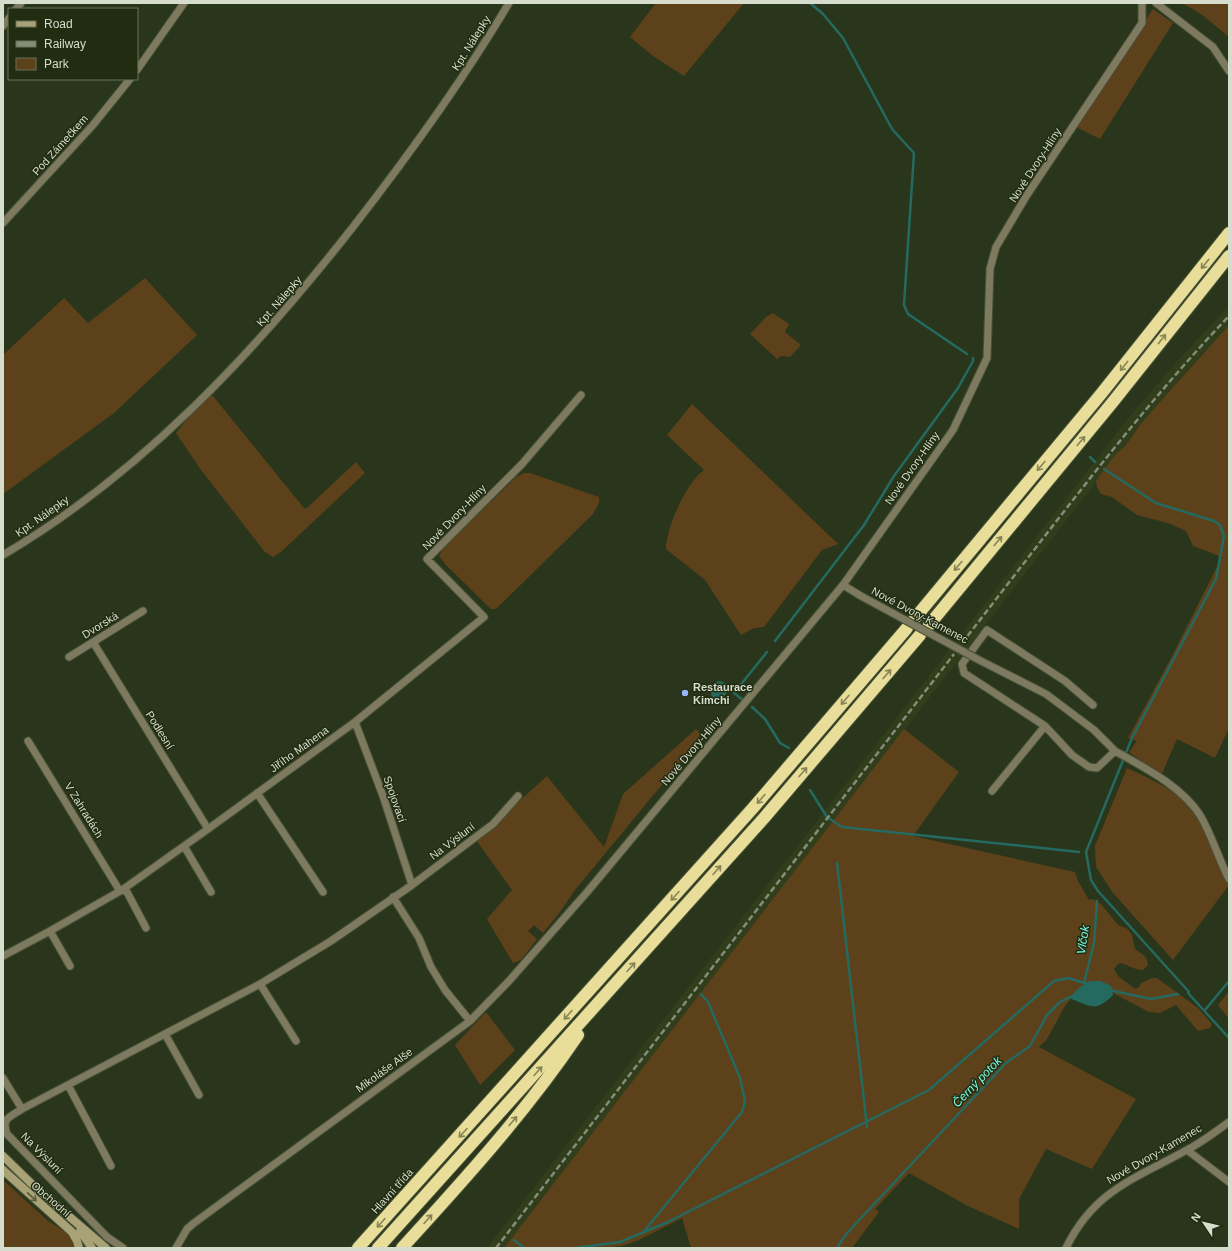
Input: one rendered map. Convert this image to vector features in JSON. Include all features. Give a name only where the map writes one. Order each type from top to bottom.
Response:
[{"type":"highway","points":[[916,618],[1101,394],[1229,234]]},
{"type":"highway","points":[[929,625],[1112,403],[1229,256]]},
{"type":"highway","name":"Hlavní třída","points":[[358,1248],[753,808],[907,628]]},
{"type":"highway","points":[[378,1248],[764,818],[920,635]]},
{"type":"highway","points":[[402,1248],[475,1167],[520,1114],[565,1055],[605,996]]},
{"type":"main road","name":"Obchodní","points":[[3,1156],[68,1216]]},
{"type":"main road","name":"Obchodní","points":[[3,1170],[72,1232],[78,1240],[79,1248]]},
{"type":"main road","points":[[68,1216],[92,1248]]},
{"type":"main road","points":[[68,1216],[106,1248]]},
{"type":"street","points":[[138,69],[184,3]]},
{"type":"street","name":"Kpt. Nálepky","points":[[3,555],[41,533],[138,459],[183,418],[258,342],[312,280],[405,161],[461,81],[509,3]]},
{"type":"street","name":"Nové Dvory-Hlíny","points":[[588,891],[843,585],[953,430],[988,358],[990,269],[996,247],[1027,195],[1142,24],[1142,3]]},
{"type":"street","points":[[1156,3],[1213,47],[1229,71]]},
{"type":"street","name":"Pod Zámečkem","points":[[3,223],[93,125],[129,80]]},
{"type":"street","name":"Nové Dvory-Hlíny","points":[[355,722],[484,617],[427,559],[522,464],[581,396]]},
{"type":"street","name":"Nové Dvory-Kamenec","points":[[843,585],[861,596],[981,661],[1046,694],[1094,730],[1118,752],[1097,768],[1089,768],[1072,755],[1045,726],[964,674],[962,664],[987,630],[1065,681],[1093,705]]},
{"type":"street","name":"Dvorská","points":[[69,657],[143,611]]},
{"type":"street","name":"Podlesní","points":[[93,642],[208,829]]},
{"type":"street","name":"Jiřího Mahena","points":[[3,956],[122,890],[355,722]]},
{"type":"street","name":"Spojovací","points":[[355,722],[383,796],[412,885]]},
{"type":"street","points":[[992,791],[1045,726]]},
{"type":"street","name":"V Zahradách","points":[[28,741],[118,888],[122,890]]},
{"type":"street","points":[[1118,752],[1178,792],[1192,804],[1201,817],[1229,879]]},
{"type":"street","points":[[257,793],[323,892]]},
{"type":"street","name":"Na Výsluní","points":[[123,1248],[107,1237],[7,1134],[4,1126],[5,1122],[10,1116],[260,984],[331,940],[412,885],[493,824],[518,796]]},
{"type":"street","points":[[184,846],[211,892]]},
{"type":"street","points":[[122,890],[127,892],[146,928]]},
{"type":"street","name":"Mikoláše Alše","points":[[176,1248],[187,1229],[194,1223],[470,1021],[512,977],[588,891]]},
{"type":"street","points":[[393,897],[419,938],[431,967],[445,990],[470,1021]]},
{"type":"street","points":[[50,931],[70,966]]},
{"type":"street","points":[[260,984],[296,1041]]},
{"type":"street","points":[[165,1034],[198,1095]]},
{"type":"street","points":[[3,1078],[22,1109]]},
{"type":"street","points":[[68,1085],[110,1166]]},
{"type":"street","name":"Nové Dvory-Kamenec","points":[[1066,1248],[1089,1211],[1102,1199],[1119,1186],[1187,1150],[1229,1122]]},
{"type":"street","points":[[1187,1150],[1229,1182]]},
{"type":"shaded area","points":[[1229,306],[1229,325],[1140,425],[504,1248],[487,1248],[1129,417],[1181,357]]},
{"type":"green space","points":[[656,3],[744,3],[684,76],[653,56],[630,37]]},
{"type":"green space","points":[[1182,3],[1229,3],[1229,37],[1201,14]]},
{"type":"green space","points":[[1153,9],[1173,23],[1100,139],[1076,127]]},
{"type":"green space","points":[[145,278],[197,335],[114,413],[3,494],[3,355],[64,298],[88,323]]},
{"type":"green space","points":[[773,313],[789,324],[785,332],[801,345],[790,357],[781,356],[777,359],[750,334],[766,317]]},
{"type":"green space","points":[[1229,325],[1229,728],[1215,758],[1177,739],[1161,776],[1129,752],[1137,741],[1128,738],[1170,660],[1222,557],[1193,546],[1186,531],[1168,523],[1137,515],[1112,497],[1101,494],[1097,487],[1096,481],[1114,456],[1125,446],[1140,425]]},
{"type":"green space","points":[[209,396],[213,396],[304,508],[307,508],[356,462],[365,473],[281,552],[273,557],[265,552],[201,470],[176,433],[190,415]]},
{"type":"green space","points":[[692,404],[838,544],[822,550],[764,627],[754,628],[741,635],[705,580],[666,549],[669,530],[678,506],[690,485],[704,470],[667,435]]},
{"type":"green space","points":[[524,473],[530,473],[599,497],[599,503],[593,514],[499,606],[495,609],[491,609],[446,565],[439,556],[443,549],[516,477]]},
{"type":"green space","points":[[696,729],[701,734],[689,752],[575,890],[543,933],[534,925],[528,931],[537,939],[521,960],[513,963],[487,919],[512,890],[476,840],[547,776],[604,847],[623,794]]},
{"type":"green space","points":[[904,729],[959,772],[913,836],[1075,872],[1078,881],[1089,900],[1093,899],[1101,904],[1118,925],[1128,929],[1132,935],[1135,949],[1146,957],[1148,965],[1143,970],[1119,963],[1114,969],[1118,976],[1135,989],[1139,987],[1141,983],[1152,978],[1157,978],[1198,1008],[1212,1024],[1210,1028],[1198,1031],[1176,1005],[1160,1013],[1149,1012],[1107,990],[1080,987],[1065,1006],[1047,1039],[1039,1047],[1136,1099],[1092,1169],[1046,1149],[1019,1199],[1019,1229],[968,1206],[909,1173],[875,1209],[879,1212],[852,1248],[691,1248],[682,1218],[639,1240],[622,1246],[599,1248],[504,1248]]},
{"type":"green space","points":[[1127,768],[1164,787],[1185,801],[1192,808],[1204,828],[1229,885],[1173,960],[1113,893],[1096,867],[1095,846]]},
{"type":"green space","points":[[1229,991],[1229,1019],[1218,1005]]},
{"type":"green space","points":[[486,1012],[515,1050],[480,1085],[455,1045]]},
{"type":"green space","points":[[3,1180],[48,1221],[69,1234],[73,1240],[74,1248],[3,1248]]},
{"type":"water","points":[[720,681],[727,684],[729,689],[722,700],[717,701],[713,699],[711,694],[715,682]]},
{"type":"water","points":[[1090,981],[1101,981],[1111,986],[1113,995],[1107,1001],[1097,1006],[1087,1005],[1069,998],[1080,987]]},
{"type":"waterway","points":[[810,3],[823,14],[843,38],[892,129],[914,153],[904,305],[908,314],[967,354]]},
{"type":"waterway","points":[[775,641],[864,525],[894,476],[958,388],[973,361],[973,358]]},
{"type":"waterway","points":[[1090,457],[1095,462]]},
{"type":"waterway","points":[[1104,469],[1156,503],[1214,521],[1220,525],[1224,536],[1216,579],[1132,738],[1086,852],[1091,880],[1098,891],[1189,992]]},
{"type":"waterway","points":[[743,700],[734,693],[767,652]]},
{"type":"waterway","points":[[752,707],[765,719],[780,743],[789,748]]},
{"type":"waterway","points":[[810,790],[827,817],[842,827],[1079,852]]},
{"type":"waterway","points":[[837,863],[867,1127]]},
{"type":"waterway","name":"Vlčok","points":[[1084,983],[1094,943],[1097,901]]},
{"type":"waterway","points":[[575,1248],[620,1242],[668,1222],[929,1090],[1054,981],[1068,978],[1088,984]]},
{"type":"waterway","name":"Vlčok","points":[[1205,1010],[1229,981]]},
{"type":"waterway","name":"Černý potok","points":[[1109,990],[1151,999],[1178,994]]},
{"type":"waterway","name":"Vlčok","points":[[1188,993],[1229,1038]]},
{"type":"waterway","points":[[645,1230],[742,1112],[745,1101],[740,1078],[708,1002],[701,994]]},
{"type":"waterway","name":"Černý potok","points":[[839,1248],[838,1246],[848,1232],[1006,1063],[1030,1046],[1047,1015],[1060,1002],[1072,996]]},
{"type":"waterway","points":[[514,1240],[524,1248]]},
{"type":"railway","points":[[962,643],[1125,435],[1193,355],[1229,316]]},
{"type":"railway","points":[[496,1248],[954,654]]},
{"type":"place","name":"Restaurace Kimchi","points":[[685,693]]}]
